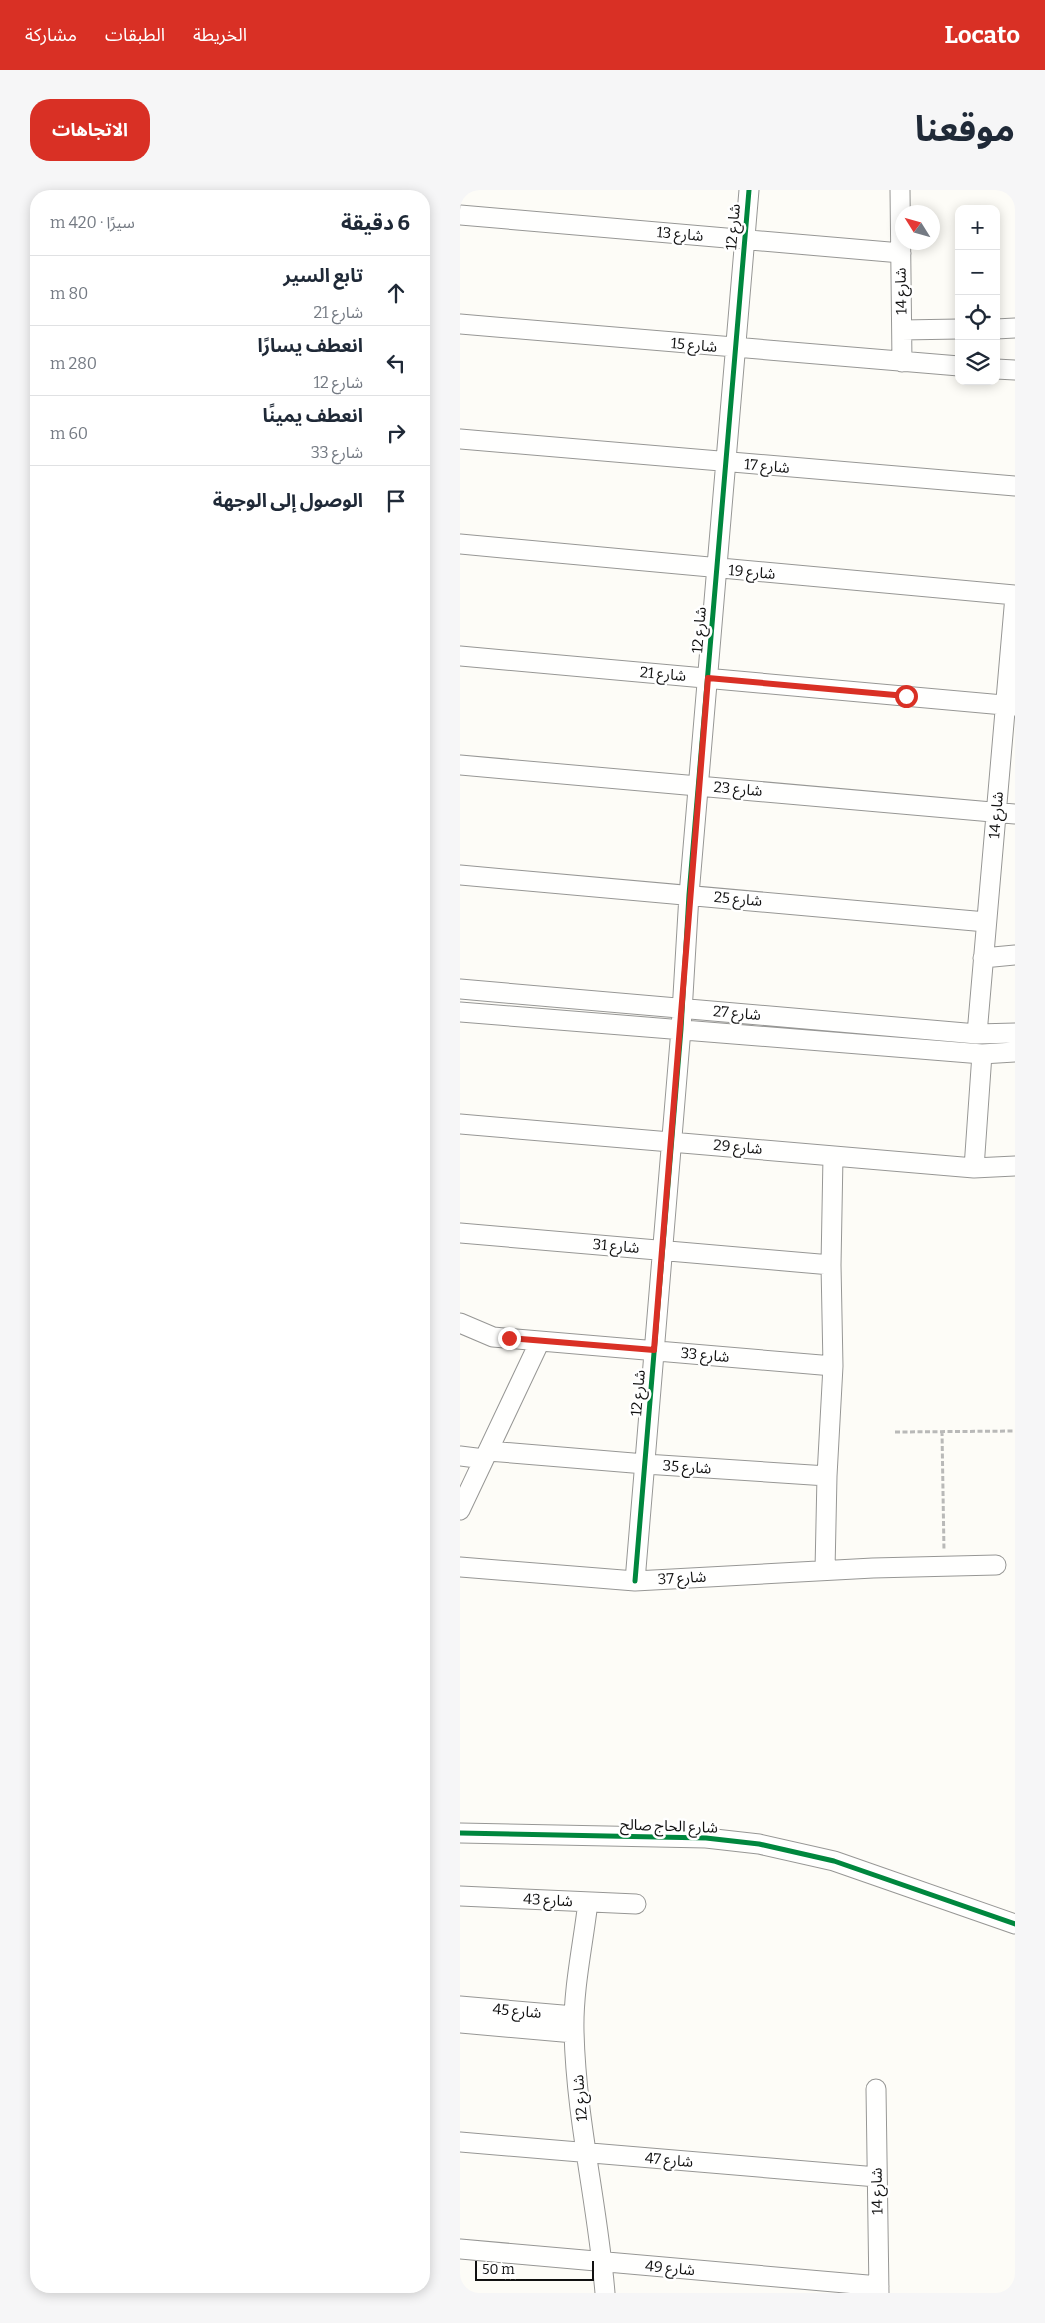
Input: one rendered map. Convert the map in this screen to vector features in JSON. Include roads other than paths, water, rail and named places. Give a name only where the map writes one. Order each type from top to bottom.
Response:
[{"type":"street","name":"شارع 12","points":[[635,1581],[681,1029],[689,895],[749,190]]},
{"type":"street","name":"شارع 14","points":[[900,190],[902,362]]},
{"type":"street","name":"شارع 13","points":[[460,215],[901,253]]},
{"type":"street","name":"شارع 15","points":[[460,324],[955,366]]},
{"type":"street","points":[[1000,328],[1015,328]]},
{"type":"street","points":[[902,330],[955,329]]},
{"type":"street","points":[[1000,369],[1015,370]]},
{"type":"street","name":"شارع 17","points":[[460,440],[1015,486]]},
{"type":"street","name":"شارع 19","points":[[460,544],[1015,595]]},
{"type":"street","name":"شارع 14","points":[[977,1034],[996,812],[1010,706],[1015,595]]},
{"type":"street","name":"شارع 21","points":[[460,656],[1010,706]]},
{"type":"street","name":"شارع 23","points":[[460,765],[1015,814]]},
{"type":"street","name":"شارع 25","points":[[460,875],[986,922]]},
{"type":"street","points":[[983,958],[1015,955]]},
{"type":"street","name":"شارع 27","points":[[460,989],[977,1034],[1015,1033]]},
{"type":"street","name":"شارع 27","points":[[460,1012],[982,1054],[1015,1052]]},
{"type":"street","points":[[974,1168],[982,1054]]},
{"type":"street","name":"شارع 29","points":[[460,1124],[974,1168],[1015,1166]]},
{"type":"street","points":[[825,1570],[827,1476],[833,1366],[831,1265],[833,1156]]},
{"type":"street","name":"شارع 31","points":[[460,1233],[831,1265]]},
{"type":"street","name":"شارع 33","points":[[460,1323],[493,1337],[833,1366]]},
{"type":"street","points":[[460,1510],[540,1341]]},
{"type":"street","name":"شارع 35","points":[[460,1456],[486,1455],[827,1476]]},
{"type":"street","name":"شارع 37","points":[[460,1566],[635,1581],[825,1570],[996,1565]]},
{"type":"street","name":"شارع الحاج صالح","points":[[460,1833],[706,1838],[759,1844],[834,1862],[1015,1924]]},
{"type":"street","name":"شارع 43","points":[[460,1896],[636,1904]]},
{"type":"street","name":"شارع 12","points":[[588,1902],[574,2024],[584,2153],[602,2262],[604,2293]]},
{"type":"street","name":"شارع 45","points":[[460,2006],[574,2024]]},
{"type":"street","name":"شارع 45","points":[[460,2023],[574,2024]]},
{"type":"street","name":"شارع 14","points":[[876,2089],[879,2290]]},
{"type":"street","name":"شارع 47","points":[[460,2142],[877,2177]]},
{"type":"street","name":"شارع 49","points":[[460,2250],[602,2262],[879,2290]]}]
